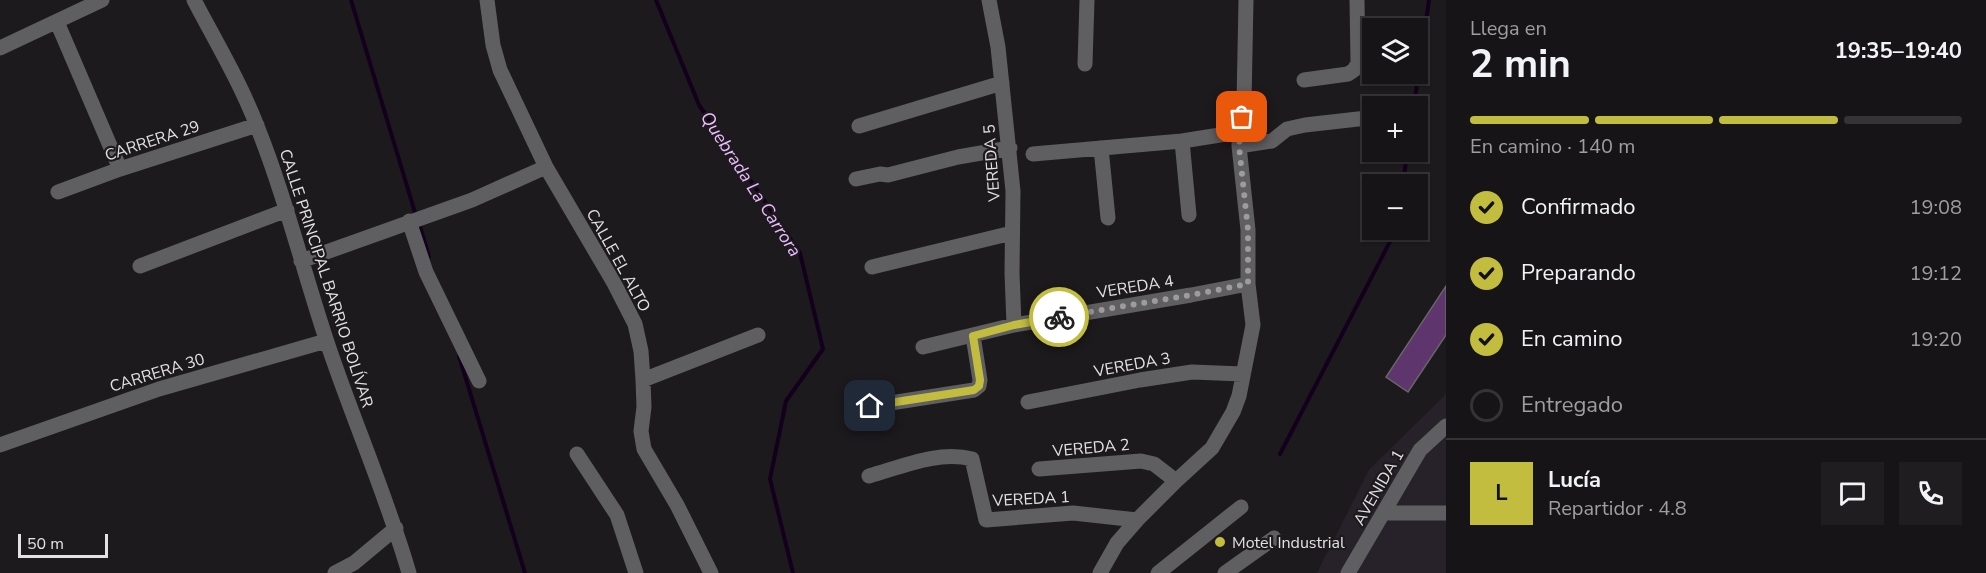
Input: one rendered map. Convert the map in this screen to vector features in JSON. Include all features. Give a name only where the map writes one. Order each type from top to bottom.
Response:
[{"type":"street","points":[[0,48],[102,0]]},
{"type":"street","name":"CALLE PRINCIPAL BARRIO BOLÍVAR","points":[[194,0],[257,125],[287,210],[326,341],[396,528],[409,573]]},
{"type":"street","name":"CALLE EL ALTO","points":[[488,0],[492,37],[500,70],[546,167],[614,283],[635,324],[641,351],[644,407],[641,431],[644,448],[711,573]]},
{"type":"street","name":"VEREDA 5","points":[[989,0],[1010,148],[1013,191],[1014,325]]},
{"type":"street","points":[[1085,64],[1087,0]]},
{"type":"street","points":[[1100,573],[1117,543],[1137,520],[1212,448],[1224,430],[1236,404],[1253,325],[1248,284],[1248,230],[1239,139],[1244,103],[1246,0]]},
{"type":"street","points":[[1304,80],[1348,74],[1354,70],[1358,63],[1357,0]]},
{"type":"street","points":[[57,22],[120,168]]},
{"type":"street","points":[[859,126],[1002,83]]},
{"type":"street","points":[[1033,154],[1182,141],[1239,139],[1272,141],[1287,129],[1362,119]]},
{"type":"street","name":"CARRERA 29","points":[[58,192],[120,168],[257,125]]},
{"type":"street","points":[[1182,141],[1189,215]]},
{"type":"street","points":[[856,179],[880,174],[888,175],[958,157],[1010,148]]},
{"type":"street","points":[[1101,148],[1108,218]]},
{"type":"street","points":[[301,261],[472,200],[546,167]]},
{"type":"street","points":[[140,266],[287,210]]},
{"type":"street","points":[[410,221],[426,272],[479,381]]},
{"type":"street","points":[[872,267],[1012,233]]},
{"type":"street","name":"VEREDA 4","points":[[923,347],[1014,325],[1248,284]]},
{"type":"street","points":[[643,380],[758,335]]},
{"type":"street","points":[[870,406],[974,390],[979,386],[980,380],[973,336]]},
{"type":"street","name":"CARRERA 30","points":[[0,445],[150,392],[326,341]]},
{"type":"street","name":"VEREDA 3","points":[[1028,402],[1192,372],[1243,374]]},
{"type":"street","name":"AVENIDA 1","points":[[1348,573],[1420,450],[1446,426]]},
{"type":"street","points":[[577,454],[617,515],[636,573]]},
{"type":"street","name":"VEREDA 1","points":[[869,476],[939,456],[961,456],[972,459],[986,520],[1073,513],[1137,520]]},
{"type":"street","name":"VEREDA 2","points":[[1039,469],[1142,461],[1154,464],[1176,481]]},
{"type":"street","points":[[1158,573],[1241,507]]},
{"type":"street","points":[[1384,513],[1446,513]]},
{"type":"street","points":[[335,573],[354,563],[396,528]]},
{"type":"street","points":[[1225,573],[1274,538]]},
{"type":"shaded area","points":[[1446,394],[1446,573],[1317,573],[1369,470]]},
{"type":"building","points":[[1446,286],[1446,335],[1408,392],[1386,377]]},
{"type":"waterway","points":[[351,0],[416,216]]},
{"type":"waterway","name":"Quebrada La Carrora","points":[[656,0],[699,105],[800,253],[823,349],[786,401],[770,479],[793,573]]},
{"type":"waterway","points":[[1415,96],[1429,0]]},
{"type":"waterway","points":[[1404,174],[1406,162]]},
{"type":"waterway","points":[[419,223],[429,257]]},
{"type":"waterway","points":[[1280,454],[1391,240]]},
{"type":"waterway","points":[[459,356],[525,573]]},
{"type":"way so far","points":[[1059,317],[1248,284],[1248,230],[1239,146],[1242,117]]},
{"type":"place","name":"Motel Industrial","points":[[1220,542]]},
{"type":"route","points":[[870,406],[974,390],[979,386],[980,380],[973,336],[1014,325],[1059,317]]}]
